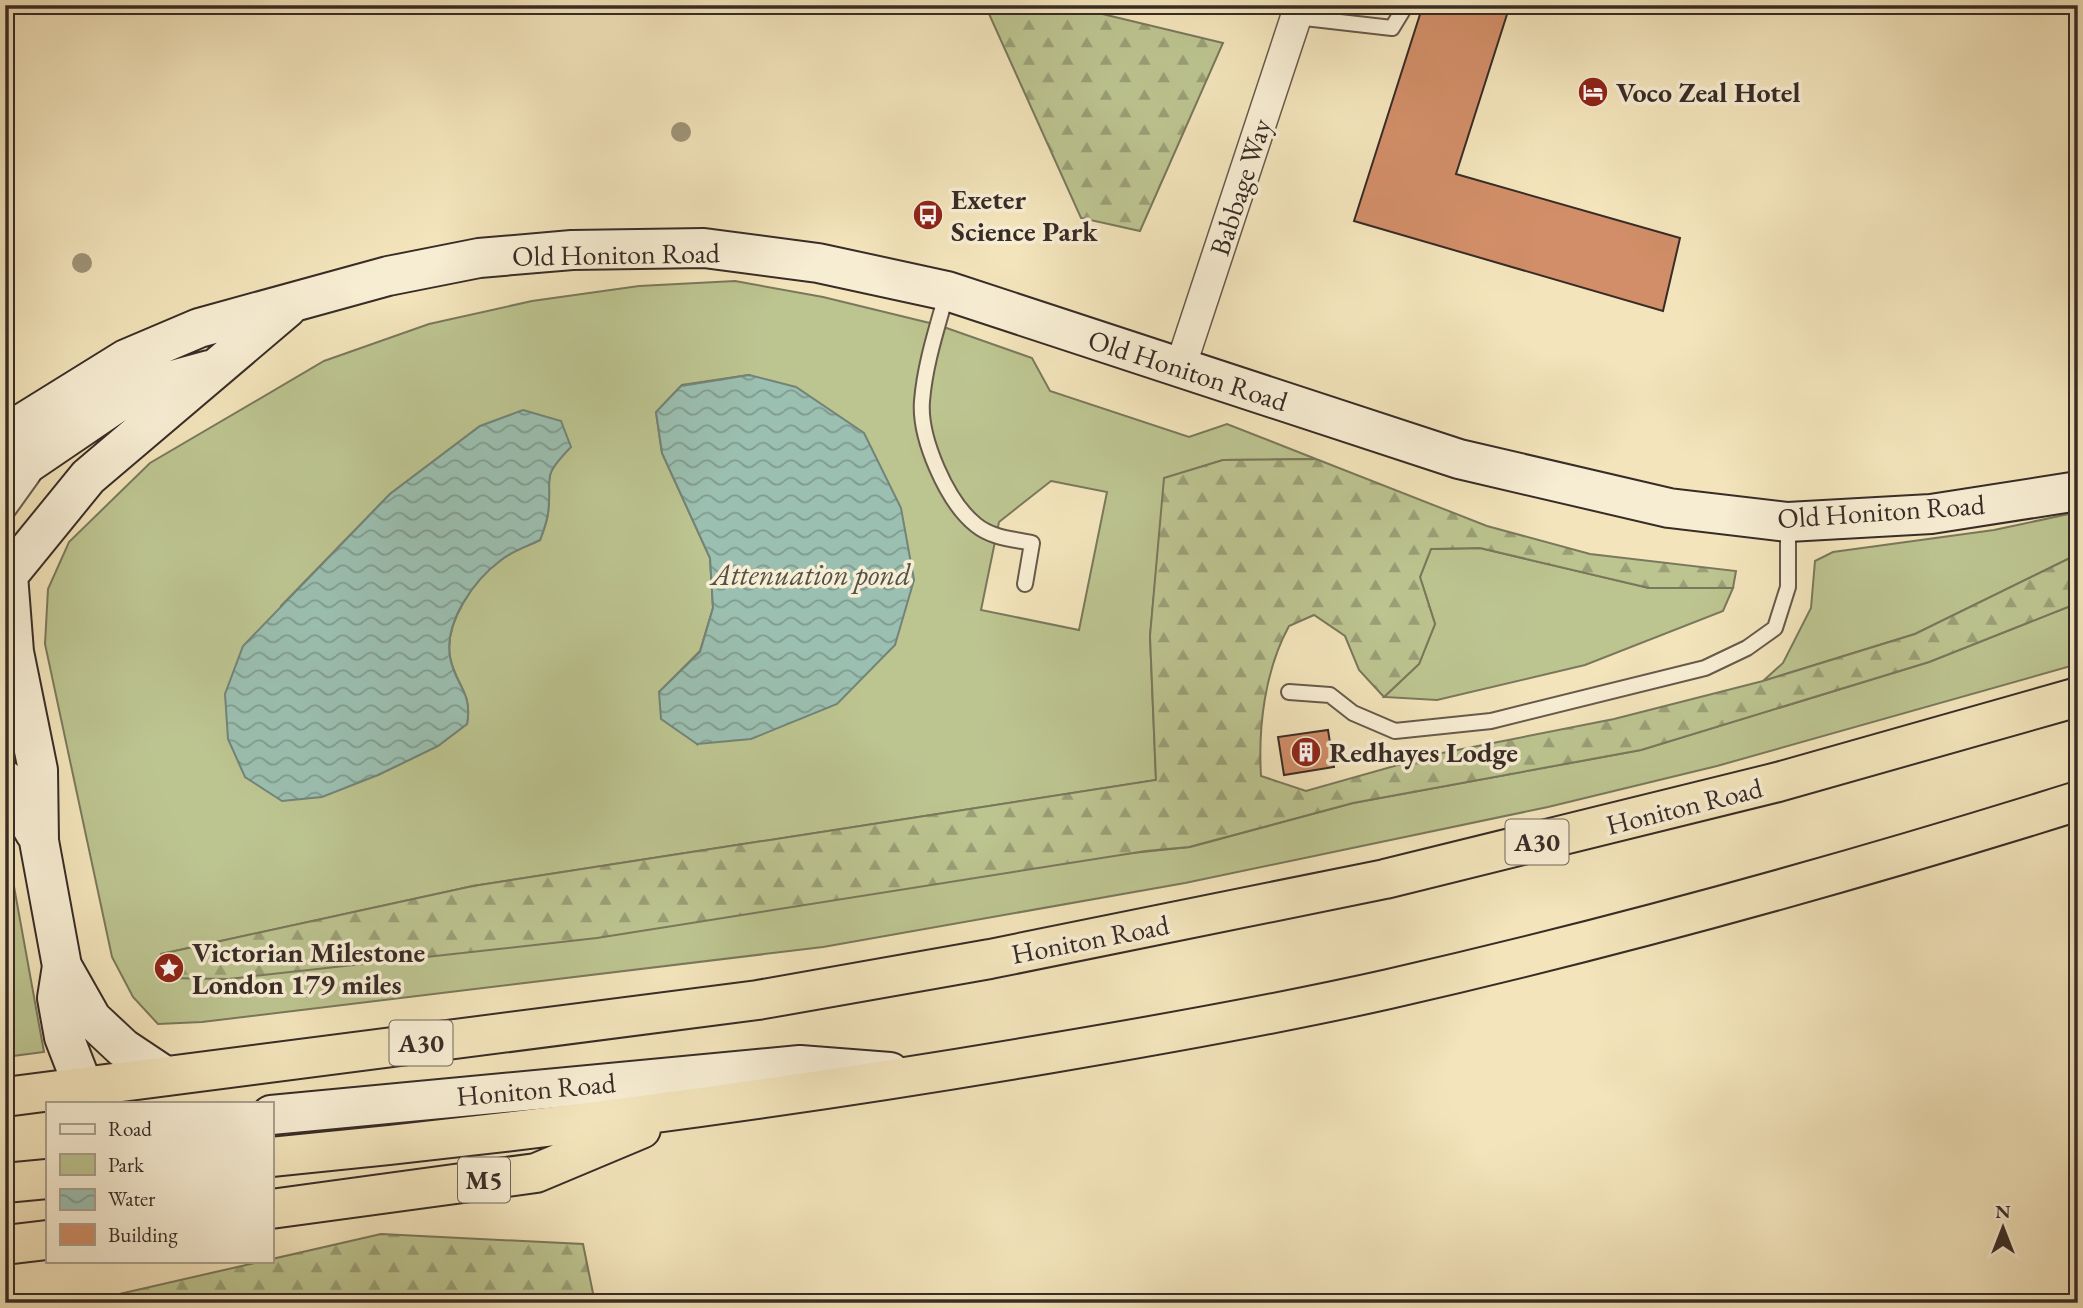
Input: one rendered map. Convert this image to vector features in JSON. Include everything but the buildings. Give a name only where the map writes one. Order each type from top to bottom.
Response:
[{"type":"highway","name":"Honiton Road","points":[[5,1097],[90,1094],[165,1076],[758,1000],[990,959],[1385,879],[1778,782],[2078,696]]},
{"type":"highway","name":"Honiton Road","points":[[273,1157],[432,1142],[685,1110],[927,1074],[1138,1038],[1399,987],[1641,928],[2078,802]]},
{"type":"highway","name":"M5","points":[[273,1209],[536,1173],[685,1110]]},
{"type":"highway","points":[[5,1183],[46,1179]]},
{"type":"highway","points":[[5,1245],[46,1240]]},
{"type":"street","name":"Babbage Way","points":[[1180,368],[1298,11]]},
{"type":"street","name":"Old Honiton Road","points":[[5,433],[126,359],[199,328],[297,300],[388,276],[479,258],[572,250],[704,248],[818,263],[947,291],[1460,459],[1669,508],[1788,522],[1931,514],[2078,491]]},
{"type":"street","name":"Old Honiton Road","points":[[165,1076],[123,1048],[92,1019],[62,966],[39,841],[38,770],[14,652],[6,577],[88,477],[297,300]]},
{"type":"street","name":"Old Honiton Road","points":[[5,480],[58,441],[136,390],[218,367]]},
{"type":"street","name":"Old Honiton Road","points":[[5,780],[39,841]]},
{"type":"street","name":"Old Honiton Road","points":[[62,966],[57,998],[64,1037],[90,1094]]},
{"type":"street","name":"Honiton Road","points":[[273,1115],[800,1065],[927,1074]]},
{"type":"lane","points":[[1298,11],[1392,28],[1406,5]]},
{"type":"lane","points":[[947,291],[929,358],[922,404],[932,460],[959,508],[977,526],[995,536],[1031,543],[1025,584]]},
{"type":"lane","name":"Old Honiton Road","points":[[5,515],[58,441]]},
{"type":"lane","points":[[1289,691],[1330,695],[1353,713],[1395,731],[1491,721],[1705,668],[1748,648],[1775,628],[1788,587],[1788,522]]},
{"type":"green space","points":[[985,5],[1065,5],[1223,43],[1140,231],[1081,218]]},
{"type":"green space","points":[[735,281],[823,297],[938,325],[1032,358],[1050,391],[1189,437],[1227,424],[1316,459],[1223,460],[1165,478],[1150,636],[1156,780],[473,886],[161,954],[1190,847],[1353,803],[1641,750],[1929,662],[2078,603],[2078,664],[1717,766],[1548,807],[1185,883],[823,947],[202,1022],[158,1024],[133,997],[112,957],[45,644],[48,589],[69,542],[150,463],[324,361],[429,324],[532,301],[639,286]],"holes":[[[749,375],[697,744],[659,692],[700,651],[713,608],[710,558],[662,453],[656,412],[682,385]],[[480,426],[570,447],[554,466],[549,478],[547,516],[540,540],[510,554],[491,568],[471,590],[456,616],[449,644],[450,657],[466,696],[467,724],[438,746],[378,775],[281,606],[390,494]],[[1051,481],[1107,492],[1079,630],[981,610],[999,522]]]},
{"type":"green space","points":[[1316,459],[1487,526],[1590,554],[1736,571],[1733,588],[1649,588],[1480,548],[1431,549],[1420,577],[1435,624],[1419,664],[1384,697],[1359,670],[1345,636],[1314,615],[1289,626],[1274,661],[1265,699],[1261,776],[1306,791],[1437,754],[1614,719],[1763,681],[1915,634],[2078,554],[2078,603],[1929,662],[1641,750],[1353,803],[1189,847],[1146,851],[597,938],[228,979],[165,978],[161,954],[473,886],[1156,780],[1150,636],[1164,478],[1223,460]]},
{"type":"green space","points":[[2078,512],[2078,554],[1915,634],[1763,681],[1783,663],[1811,608],[1815,561],[1833,552],[1994,530]]},
{"type":"green space","points":[[1480,548],[1649,588],[1733,588],[1723,611],[1585,665],[1437,700],[1384,697],[1419,664],[1435,624],[1420,577],[1431,549]]},
{"type":"green space","points":[[5,837],[44,1052],[5,1057]]},
{"type":"green space","points":[[381,1234],[583,1244],[595,1303],[80,1303],[259,1262],[273,1262],[273,1259]]},
{"type":"water","name":"Attenuation pond","points":[[749,375],[796,387],[864,433],[901,508],[914,580],[895,645],[837,704],[751,739],[697,744],[661,719],[659,692],[700,652],[713,608],[710,558],[662,453],[656,412],[681,386]]},
{"type":"water","points":[[523,410],[561,421],[571,447],[549,478],[547,516],[540,540],[510,554],[491,568],[471,590],[456,616],[449,644],[450,657],[466,696],[467,724],[438,746],[378,775],[322,797],[282,801],[245,777],[228,739],[225,694],[243,646],[390,494],[480,426]]},
{"type":"place","name":"Voco Zeal Hotel","points":[[1593,92]]},
{"type":"place","name":"Exeter Science Park","points":[[928,215]]},
{"type":"place","name":"Redhayes Lodge","points":[[1306,752]]},
{"type":"place","name":"Victorian Milestone London 179 miles","points":[[169,968]]}]
